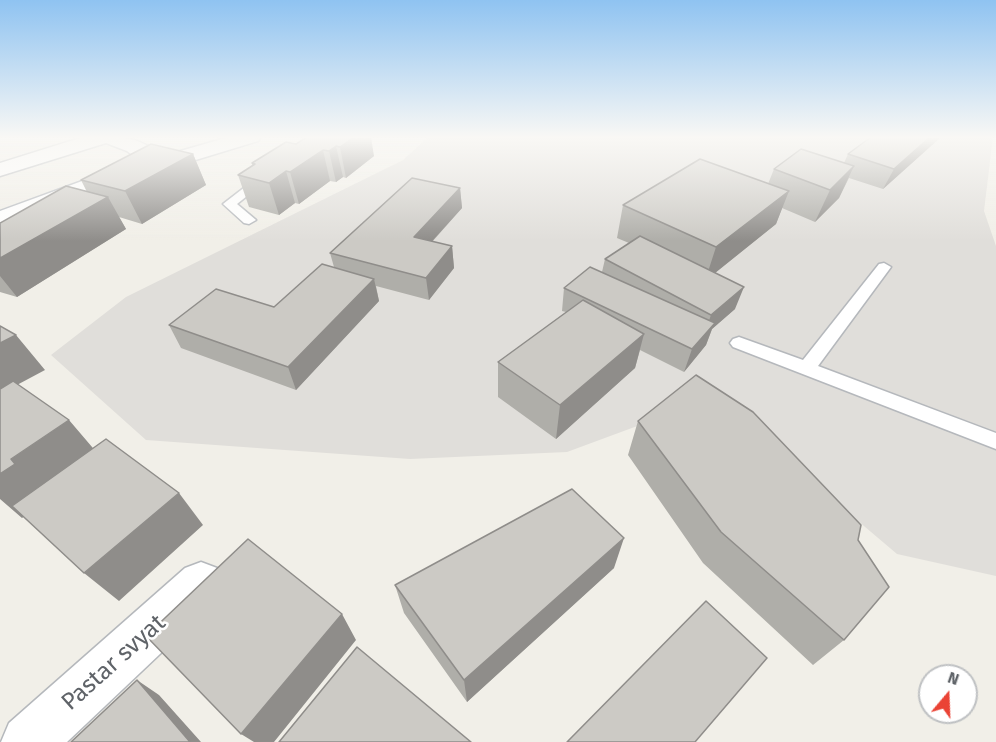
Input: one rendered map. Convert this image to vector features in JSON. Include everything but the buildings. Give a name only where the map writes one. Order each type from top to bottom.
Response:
[{"type":"main road","points":[[0,203],[108,172]]},
{"type":"main road","points":[[0,219],[119,172]]},
{"type":"main road","name":"Pastar svyat","points":[[27,742],[201,584]]},
{"type":"lane","points":[[249,220],[229,204],[270,172]]},
{"type":"lane","points":[[806,369],[884,267]]},
{"type":"lane","points":[[739,343],[996,441]]},
{"type":"shaded area","points":[[379,172],[989,172],[984,211],[996,246],[996,576],[897,554],[713,398],[567,452],[410,459],[146,440],[51,355],[126,297]]}]
